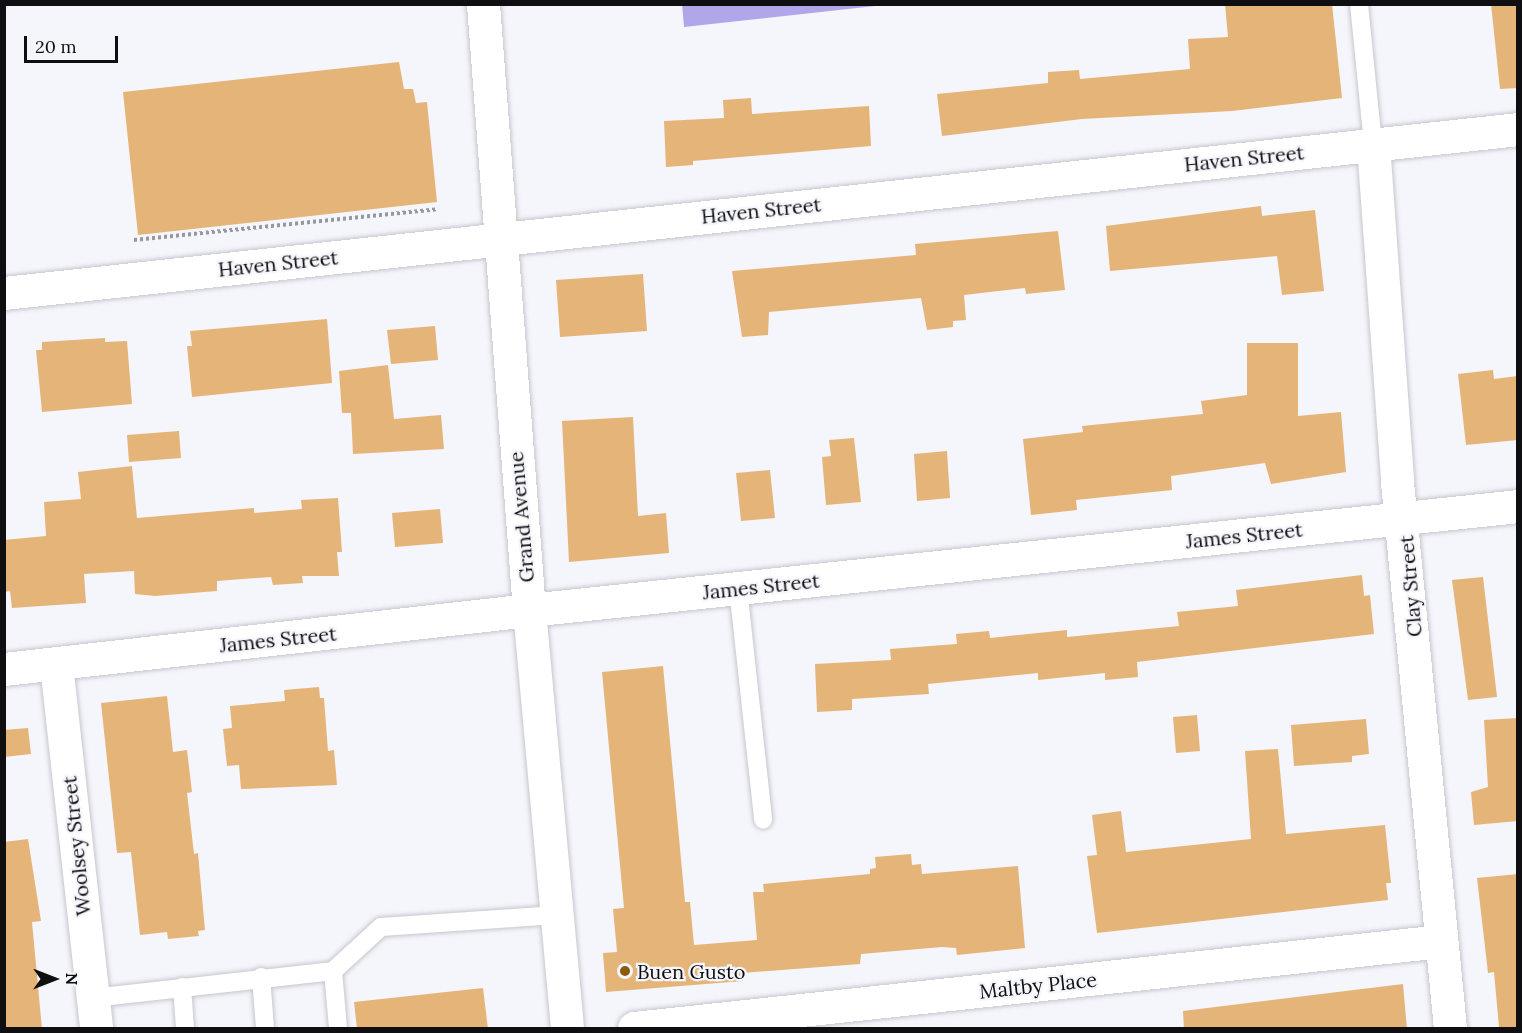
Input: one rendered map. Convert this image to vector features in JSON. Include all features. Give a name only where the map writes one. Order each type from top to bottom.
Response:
[{"type":"street","name":"Grand Avenue","points":[[483,4],[498,239],[567,1029]]},
{"type":"street","name":"Haven Street","points":[[4,293],[1518,129]]},
{"type":"street","name":"Clay Street","points":[[1373,144],[1403,519],[1450,1029]]},
{"type":"street","name":"James Street","points":[[4,669],[529,610],[1518,506]]},
{"type":"street","name":"Woolsey Street","points":[[56,664],[95,1013]]},
{"type":"street","name":"Maltby Place","points":[[634,1029],[1441,941]]},
{"type":"lane","points":[[1359,4],[1373,144]]},
{"type":"lane","points":[[738,588],[763,820]]},
{"type":"lane","points":[[95,1013],[182,987],[333,971],[381,927],[557,915]]},
{"type":"lane","points":[[333,971],[338,1029]]},
{"type":"lane","points":[[261,977],[265,1029]]},
{"type":"lane","points":[[182,987],[185,1029]]},
{"type":"path","points":[[134,240],[437,209]]},
{"type":"shaded area","points":[[682,4],[884,4],[884,5],[684,27]]},
{"type":"building","points":[[1225,4],[1332,4],[1342,98],[1232,111],[1082,119],[942,136],[937,94],[1048,83],[1048,72],[1079,70],[1080,79],[1190,69],[1188,39],[1228,37]]},
{"type":"building","points":[[1491,4],[1518,4],[1518,88],[1500,89]]},
{"type":"building","points":[[399,62],[404,89],[413,89],[416,103],[427,102],[437,202],[138,235],[123,92]]},
{"type":"building","points":[[751,98],[752,114],[869,106],[871,146],[693,161],[693,165],[666,167],[664,121],[724,118],[723,100]]},
{"type":"building","points":[[1261,206],[1262,216],[1315,210],[1324,291],[1282,295],[1277,256],[1110,271],[1106,226]]},
{"type":"building","points":[[1058,231],[1065,290],[1026,294],[1025,288],[964,295],[966,320],[953,321],[953,327],[927,330],[921,298],[769,312],[768,335],[742,337],[732,271],[916,255],[915,244]]},
{"type":"building","points":[[643,274],[647,331],[560,337],[556,280]]},
{"type":"building","points":[[327,319],[332,383],[192,397],[187,346],[192,346],[190,331]]},
{"type":"building","points":[[435,326],[438,360],[391,364],[387,330]]},
{"type":"building","points":[[105,338],[105,342],[127,341],[132,404],[42,412],[36,350],[42,350],[42,342]]},
{"type":"building","points":[[1247,343],[1298,343],[1298,416],[1341,412],[1346,472],[1271,484],[1265,463],[1171,476],[1172,490],[1076,500],[1077,510],[1031,515],[1023,439],[1083,432],[1082,426],[1203,414],[1201,401],[1247,395]]},
{"type":"building","points":[[388,365],[394,419],[441,415],[444,449],[353,454],[351,413],[342,413],[339,371]]},
{"type":"building","points":[[1493,370],[1494,379],[1518,376],[1518,440],[1466,445],[1458,374]]},
{"type":"building","points":[[633,417],[638,516],[666,513],[669,553],[569,562],[562,421]]},
{"type":"building","points":[[179,431],[181,458],[129,462],[127,435]]},
{"type":"building","points":[[854,438],[861,502],[826,505],[822,457],[831,456],[829,440]]},
{"type":"building","points":[[947,451],[950,498],[917,501],[914,454]]},
{"type":"building","points":[[132,466],[137,518],[254,508],[254,513],[302,509],[301,500],[338,498],[342,552],[337,552],[339,576],[302,576],[303,583],[273,585],[271,577],[217,581],[217,591],[155,596],[135,594],[134,571],[84,574],[86,603],[12,608],[10,591],[4,592],[4,540],[46,536],[44,502],[81,499],[78,472]]},
{"type":"building","points":[[770,470],[775,518],[741,521],[736,473]]},
{"type":"building","points":[[440,509],[443,543],[395,547],[392,513]]},
{"type":"building","points":[[1362,575],[1364,596],[1370,595],[1374,634],[1137,662],[1138,677],[1105,680],[1105,673],[1038,680],[1038,673],[928,684],[929,694],[852,699],[852,710],[817,712],[815,664],[891,660],[890,649],[957,644],[956,634],[989,631],[990,638],[1067,630],[1067,637],[1179,626],[1177,612],[1238,606],[1236,590]]},
{"type":"building","points":[[1483,577],[1497,697],[1468,700],[1452,580]]},
{"type":"building","points":[[663,666],[685,902],[690,902],[694,945],[757,940],[753,892],[764,892],[763,884],[870,874],[870,869],[876,868],[875,857],[911,854],[912,865],[921,864],[922,874],[1018,866],[1025,948],[957,955],[956,948],[942,947],[861,954],[860,964],[742,973],[743,981],[606,992],[603,953],[617,952],[613,909],[624,908],[602,672]]},
{"type":"building","points":[[319,687],[320,698],[324,698],[328,751],[334,750],[337,785],[241,789],[239,765],[227,766],[223,729],[232,728],[230,706],[285,701],[284,690]]},
{"type":"building","points":[[167,696],[173,752],[187,750],[192,792],[187,793],[194,854],[198,853],[205,930],[198,931],[199,936],[168,939],[167,932],[140,935],[131,852],[117,853],[101,703]]},
{"type":"building","points":[[1197,715],[1200,751],[1176,753],[1173,717]]},
{"type":"building","points":[[1518,718],[1518,821],[1474,825],[1471,792],[1488,787],[1484,720]]},
{"type":"building","points":[[1366,719],[1369,754],[1352,756],[1352,762],[1294,766],[1291,725]]},
{"type":"building","points":[[28,728],[31,754],[4,757],[4,730]]},
{"type":"building","points":[[1278,749],[1286,834],[1385,825],[1391,883],[1386,883],[1388,900],[1097,933],[1087,856],[1097,855],[1092,815],[1121,811],[1126,852],[1251,839],[1245,751]]},
{"type":"building","points":[[28,839],[41,921],[32,922],[42,1029],[4,1029],[4,842]]},
{"type":"building","points":[[1518,874],[1518,1027],[1499,1027],[1494,972],[1488,973],[1477,878]]},
{"type":"building","points":[[1403,984],[1407,1029],[1184,1029],[1183,1011]]},
{"type":"building","points":[[483,988],[488,1029],[357,1029],[354,1002]]},
{"type":"place","name":"Buen Gusto","points":[[625,971]]}]
